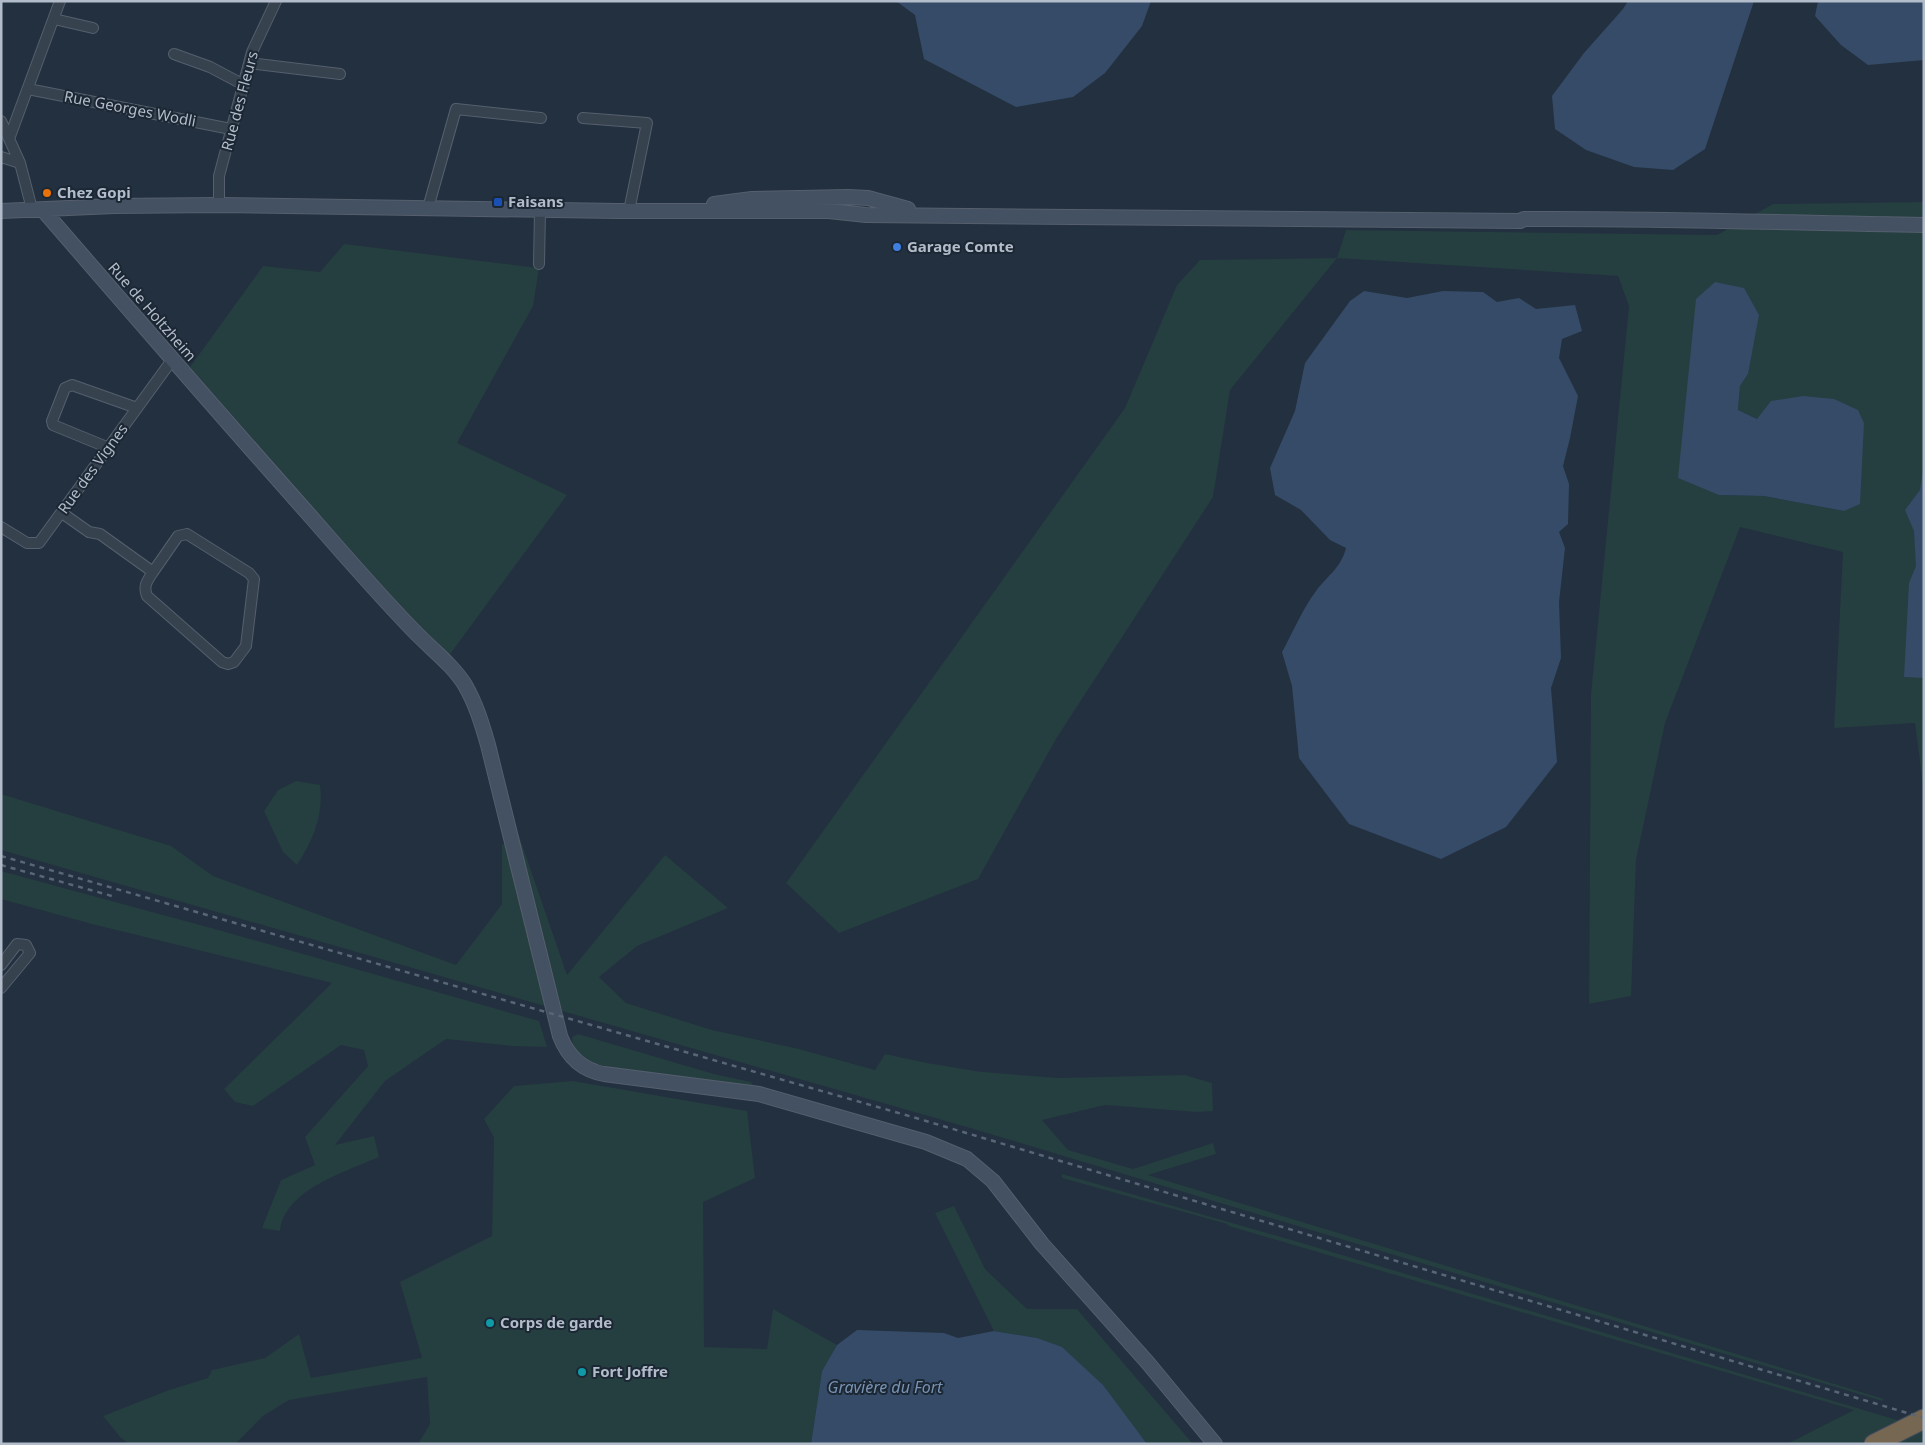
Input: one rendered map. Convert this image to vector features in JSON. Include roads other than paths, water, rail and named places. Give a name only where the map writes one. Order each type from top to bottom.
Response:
[{"type":"highway","points":[[1874,1444],[1924,1420]]},
{"type":"highway","points":[[1885,1444],[1924,1425]]},
{"type":"main road","points":[[1,211],[114,206],[219,205],[677,211],[696,207],[821,204],[868,198],[936,214],[1520,221],[1525,223],[1575,226],[1683,229],[1773,230],[1847,227],[1857,224],[1924,225]]},
{"type":"main road","name":"Rue de Holtzheim","points":[[38,209],[402,618],[459,676],[478,713],[488,745],[560,1036],[570,1055],[585,1068],[597,1073],[712,1089],[735,1090],[774,1098],[926,1142],[958,1154],[986,1173],[1042,1244],[1148,1363],[1215,1444]]},
{"type":"street","points":[[9,139],[60,1]]},
{"type":"street","name":"Rue des Fleurs","points":[[219,205],[220,176],[252,52],[276,1]]},
{"type":"street","points":[[54,19],[93,28]]},
{"type":"street","points":[[174,54],[210,67],[244,85]]},
{"type":"street","points":[[249,63],[340,74]]},
{"type":"street","name":"Rue Georges Wodli","points":[[28,88],[232,129]]},
{"type":"street","points":[[428,208],[456,109],[541,118]]},
{"type":"street","points":[[1,114],[17,118]]},
{"type":"street","points":[[583,118],[647,123],[630,206],[631,211]]},
{"type":"street","points":[[1,121],[38,209]]},
{"type":"street","points":[[1,157],[20,163]]},
{"type":"street","points":[[539,264],[540,210]]},
{"type":"street","name":"Rue des Vignes","points":[[1,527],[27,543],[39,543],[172,360]]},
{"type":"street","points":[[109,448],[53,425],[52,421],[65,388],[72,385],[137,408]]},
{"type":"street","points":[[62,513],[89,532],[100,534],[153,572]]},
{"type":"street","points":[[187,534],[249,573],[254,579],[246,646],[234,662],[228,664],[222,662],[147,596],[144,589],[145,585],[153,572],[178,536],[187,534]]},
{"type":"street","points":[[1,965],[17,944],[26,945],[30,953],[1,988]]},
{"type":"water","points":[[896,1],[1151,1],[1142,26],[1105,73],[1073,97],[1016,107],[924,59],[915,15]]},
{"type":"water","points":[[1628,1],[1754,1],[1705,149],[1673,170],[1634,167],[1586,150],[1555,129],[1552,96],[1584,53]]},
{"type":"water","points":[[1818,1],[1924,1],[1924,60],[1868,65],[1841,45],[1815,16]]},
{"type":"water","points":[[1715,282],[1744,288],[1759,315],[1748,374],[1740,386],[1738,410],[1757,419],[1771,401],[1803,396],[1834,399],[1858,410],[1864,423],[1860,504],[1844,511],[1764,496],[1719,495],[1678,478],[1696,299]]},
{"type":"water","points":[[1364,291],[1407,298],[1443,291],[1483,292],[1497,302],[1519,298],[1536,309],[1575,305],[1582,331],[1562,339],[1559,358],[1578,396],[1563,466],[1569,484],[1568,524],[1559,532],[1565,548],[1559,602],[1561,658],[1551,688],[1557,762],[1506,827],[1441,859],[1349,824],[1299,758],[1292,686],[1282,652],[1307,605],[1341,561],[1346,548],[1330,540],[1301,510],[1275,495],[1270,468],[1295,411],[1305,363],[1350,301]]},
{"type":"water","points":[[1924,465],[1924,678],[1904,677],[1909,583],[1916,566],[1914,531],[1905,510],[1920,490]]},
{"type":"water","name":"Gravière du Fort","points":[[857,1330],[944,1333],[958,1338],[994,1331],[1037,1338],[1062,1347],[1103,1385],[1147,1444],[811,1444],[822,1371],[837,1345]]},
{"type":"railway","points":[[1,856],[916,1118],[1924,1418]]},
{"type":"railway","points":[[1,865],[112,896]]},
{"type":"place","name":"Chez Gopi","points":[[47,193]]},
{"type":"place","name":"Faisans","points":[[498,202]]},
{"type":"place","name":"Garage Comte","points":[[897,247]]},
{"type":"place","name":"Corps de garde","points":[[490,1323]]},
{"type":"place","name":"Fort Joffre","points":[[582,1372]]}]
